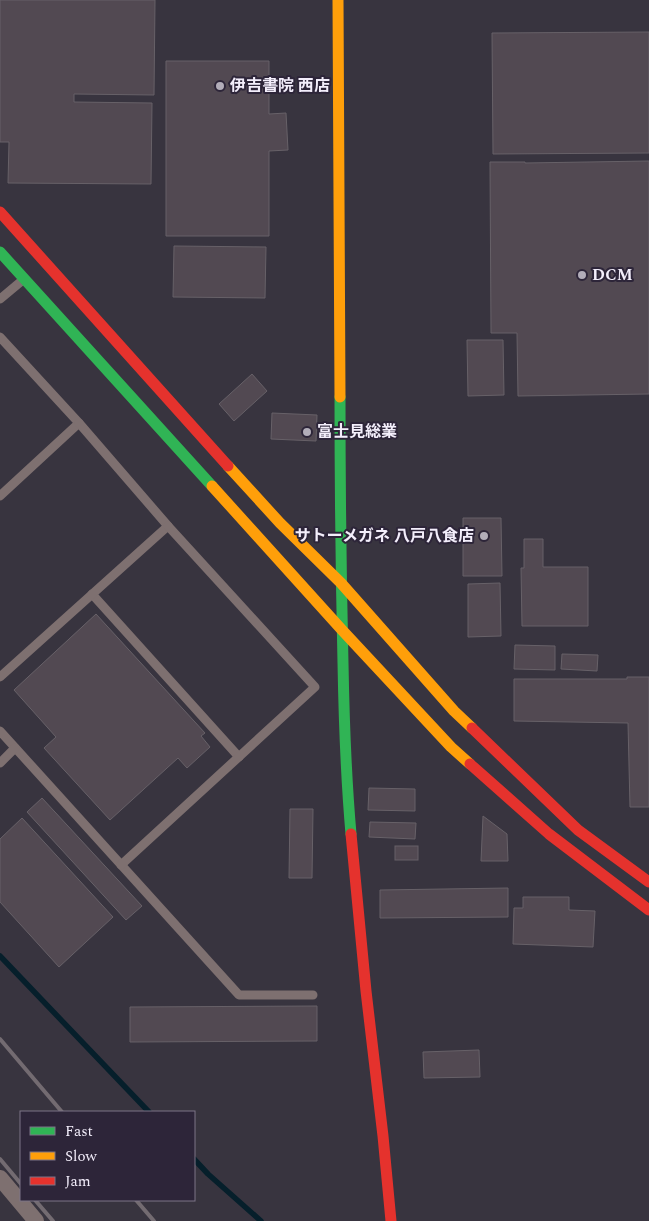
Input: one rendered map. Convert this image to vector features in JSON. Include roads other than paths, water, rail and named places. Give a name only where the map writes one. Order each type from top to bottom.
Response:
[{"type":"street","points":[[338,0],[341,583],[347,791],[391,1221]]},
{"type":"street","points":[[0,212],[280,523],[341,583],[454,711],[578,830],[649,882]]},
{"type":"street","points":[[0,252],[342,630],[452,747],[549,834],[649,910]]},
{"type":"street","points":[[0,1178],[36,1221]]},
{"type":"lane","points":[[0,299],[24,278]]},
{"type":"lane","points":[[0,336],[168,526],[315,687],[121,865]]},
{"type":"lane","points":[[0,495],[79,424]]},
{"type":"lane","points":[[0,677],[168,526]]},
{"type":"lane","points":[[92,594],[239,757]]},
{"type":"lane","points":[[0,731],[239,994],[313,995]]},
{"type":"lane","points":[[0,762],[15,748]]},
{"type":"waterway","points":[[0,956],[148,1111]]},
{"type":"waterway","points":[[195,1160],[261,1221]]},
{"type":"railway","points":[[0,1039],[61,1111]]},
{"type":"railway","points":[[0,1159],[20,1183]]},
{"type":"railway","points":[[36,1201],[53,1221]]},
{"type":"railway","points":[[137,1201],[154,1221]]},
{"type":"place","name":"伊吉書院 西店","points":[[220,86]]},
{"type":"place","name":"DCM","points":[[582,275]]},
{"type":"place","name":"富士見総業","points":[[307,432]]},
{"type":"place","name":"サトーメガネ 八戸八食店","points":[[484,536]]}]
